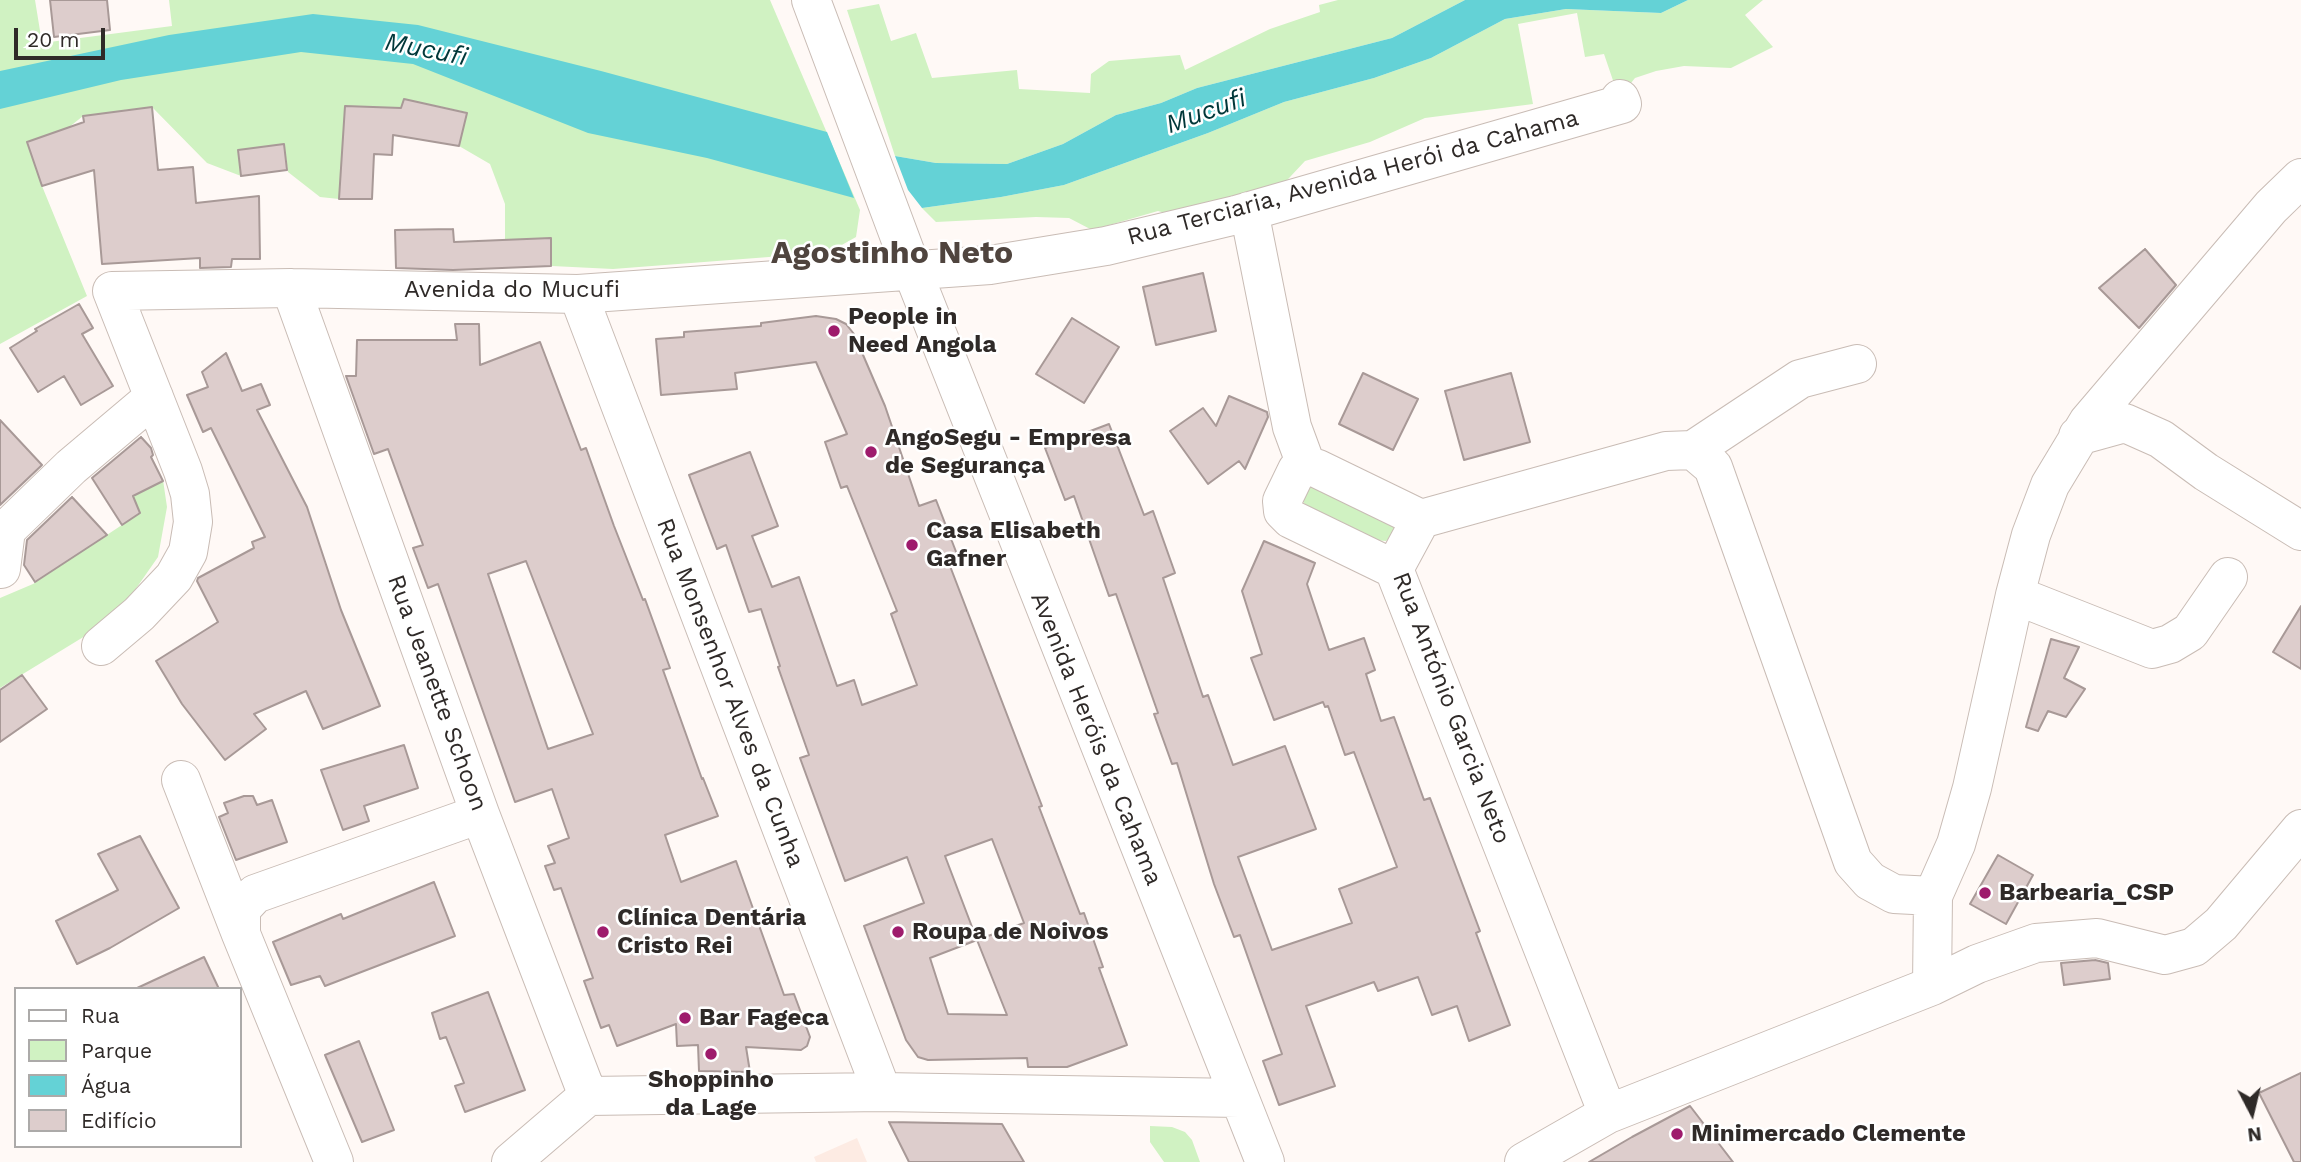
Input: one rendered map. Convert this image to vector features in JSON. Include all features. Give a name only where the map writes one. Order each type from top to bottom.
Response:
[{"type":"street","name":"Avenida Heróis da Cahama","points":[[811,0],[912,270],[1265,1162]]},
{"type":"street","name":"Rua Terciaria, Avenida Herói da Cahama","points":[[912,270],[990,265],[1106,246],[1249,211],[1622,104],[1620,100]]},
{"type":"street","points":[[1932,986],[1933,896],[1956,844],[1972,789],[2015,595],[2031,535],[2050,485],[2078,436],[2271,207],[2301,178]]},
{"type":"street","points":[[1249,211],[1292,427],[1306,466],[1421,519],[1666,451],[1693,450],[1800,379],[1857,364]]},
{"type":"street","name":"Avenida do Mucufi","points":[[154,397],[112,291],[291,288],[578,294],[912,270]]},
{"type":"street","name":"Rua Jeanette Schoon","points":[[291,288],[480,814],[588,1096]]},
{"type":"street","name":"Rua Monsenhor Alves da Cunha","points":[[578,294],[882,1092]]},
{"type":"street","points":[[1,569],[6,530],[71,467],[154,397],[190,494],[193,522],[188,552],[174,577],[139,614],[102,646]]},
{"type":"street","points":[[2078,436],[2125,423],[2161,439],[2206,472],[2301,531]]},
{"type":"street","points":[[1693,450],[1713,467],[1853,863],[1870,881],[1894,894],[1933,896]]},
{"type":"street","points":[[1306,466],[1297,470],[1282,501],[1283,511],[1291,519],[1394,569]]},
{"type":"street","name":"Rua António Garcia Neto","points":[[1421,519],[1394,569],[1608,1114]]},
{"type":"street","points":[[2015,595],[2152,649],[2170,645],[2190,632],[2228,578]]},
{"type":"street","points":[[181,780],[334,1162]]},
{"type":"street","points":[[242,934],[241,909],[255,894],[480,814]]},
{"type":"street","points":[[1524,1162],[1608,1114],[1932,986],[1977,964],[2036,943],[2097,938],[2165,955],[2194,947],[2221,924],[2301,830]]},
{"type":"street","points":[[512,1162],[588,1096],[882,1092],[1239,1098]]},
{"type":"shaded area","points":[[857,1138],[867,1162],[816,1162],[814,1157]]},
{"type":"green space","points":[[0,0],[35,0],[42,43],[172,26],[169,0],[770,0],[860,210],[856,237],[831,251],[782,256],[613,269],[552,266],[550,239],[505,240],[505,204],[490,164],[459,146],[466,112],[404,99],[393,135],[378,135],[379,107],[345,106],[339,199],[320,197],[288,172],[284,144],[238,150],[241,176],[207,163],[152,107],[124,110],[83,116],[68,128],[27,142],[87,296],[0,344]]},
{"type":"green space","points":[[1338,0],[1465,0],[1392,38],[1197,88],[1161,103],[1116,115],[1063,144],[1007,164],[936,163],[895,156],[847,10],[879,4],[891,41],[916,33],[932,78],[1017,70],[1019,89],[1090,93],[1091,74],[1109,61],[1180,55],[1185,70],[1270,29],[1320,12],[1319,5]]},
{"type":"green space","points":[[1688,0],[1763,0],[1745,15],[1773,47],[1731,68],[1684,66],[1656,71],[1635,78],[1619,98],[1604,54],[1585,57],[1577,13],[1518,24],[1533,104],[1425,118],[1370,142],[1305,161],[1276,192],[1182,218],[1158,211],[1092,230],[1069,218],[936,222],[922,208],[1064,185],[1208,133],[1284,102],[1374,78],[1431,58],[1505,19],[1566,9],[1661,13]]},
{"type":"green space","points":[[163,480],[167,507],[158,557],[121,610],[85,636],[0,688],[0,598],[33,584],[140,513],[133,496]]},
{"type":"green space","points":[[1309,486],[1394,525],[1393,535],[1386,541],[1374,540],[1308,509],[1302,500]]},
{"type":"green space","points":[[1150,1126],[1172,1127],[1185,1132],[1192,1140],[1200,1162],[1164,1162],[1150,1142]]},
{"type":"water","name":"Mucufi","points":[[1465,0],[1688,0],[1661,13],[1566,9],[1505,19],[1431,58],[1374,78],[1284,102],[1208,133],[1064,185],[922,208],[908,190],[895,156],[936,163],[1007,164],[1063,144],[1116,115],[1161,103],[1197,88],[1392,38]]},
{"type":"water","name":"Mucufi","points":[[313,14],[418,25],[827,132],[854,198],[707,158],[588,133],[413,64],[301,52],[121,80],[0,109],[0,71],[169,35]]},
{"type":"building","points":[[50,0],[107,0],[110,30],[54,37]]},
{"type":"building","points":[[404,99],[467,113],[459,146],[393,135],[392,155],[374,154],[372,199],[339,199],[345,106],[401,108]]},
{"type":"building","points":[[152,107],[158,170],[193,167],[196,203],[259,196],[260,259],[232,259],[231,267],[200,268],[200,258],[102,264],[94,170],[42,186],[27,142],[84,122],[83,116]]},
{"type":"building","points":[[284,144],[287,170],[241,176],[238,150]]},
{"type":"building","points":[[453,229],[454,242],[551,238],[551,266],[453,270],[396,268],[395,230]]},
{"type":"building","points":[[2145,249],[2176,285],[2139,328],[2099,288]]},
{"type":"building","points":[[1203,273],[1216,331],[1156,345],[1143,287]]},
{"type":"building","points":[[79,304],[93,328],[82,334],[113,386],[81,405],[64,376],[38,392],[10,348],[37,331],[35,329]]},
{"type":"building","points":[[816,316],[836,319],[846,324],[854,334],[885,406],[919,506],[936,500],[960,562],[950,566],[1042,806],[1039,807],[1080,914],[1084,913],[1103,967],[1099,968],[1127,1045],[1067,1067],[1028,1067],[1027,1058],[928,1060],[918,1057],[906,1040],[864,926],[924,903],[907,857],[845,881],[800,758],[809,755],[761,609],[749,612],[726,545],[717,549],[689,475],[750,452],[778,526],[752,536],[772,587],[799,577],[837,686],[854,680],[862,705],[917,685],[891,614],[897,611],[847,486],[841,488],[825,442],[847,434],[816,362],[735,373],[737,389],[661,395],[656,339],[684,337],[684,332],[761,326],[761,323]],"holes":[[[992,839],[1024,923],[977,940],[945,856]],[[977,940],[1007,1015],[948,1014],[930,958]]]},
{"type":"building","points":[[1072,318],[1119,347],[1084,403],[1036,374]]},
{"type":"building","points":[[455,324],[479,324],[480,365],[540,342],[581,450],[586,448],[614,526],[643,600],[645,599],[670,668],[663,670],[718,816],[665,835],[681,882],[736,861],[784,995],[794,994],[810,1037],[807,1046],[801,1050],[746,1047],[750,1072],[699,1071],[698,1045],[677,1046],[676,1024],[617,1046],[609,1025],[601,1028],[584,981],[593,978],[561,888],[554,890],[545,866],[555,863],[548,846],[569,838],[552,789],[515,802],[438,584],[428,588],[413,548],[423,545],[388,449],[374,454],[346,376],[356,376],[357,340],[457,340]],"holes":[[[526,561],[593,734],[548,749],[488,574]]]},
{"type":"building","points":[[226,353],[242,391],[261,384],[270,405],[257,410],[307,507],[341,610],[380,706],[323,729],[306,691],[254,714],[266,729],[225,760],[182,704],[156,661],[218,622],[197,581],[198,578],[254,548],[252,542],[265,537],[211,428],[203,432],[187,395],[208,387],[202,372]]},
{"type":"building","points":[[1363,373],[1418,399],[1393,450],[1339,424]]},
{"type":"building","points":[[1511,373],[1530,442],[1464,460],[1445,391]]},
{"type":"building","points":[[1229,396],[1267,412],[1268,417],[1245,469],[1239,461],[1208,484],[1170,431],[1203,408],[1216,426]]},
{"type":"building","points":[[0,420],[42,465],[0,505]]},
{"type":"building","points":[[1109,424],[1144,515],[1153,511],[1175,573],[1163,578],[1203,697],[1208,695],[1233,765],[1285,746],[1316,829],[1238,857],[1272,950],[1352,923],[1339,889],[1397,867],[1354,752],[1345,755],[1328,706],[1325,707],[1323,702],[1274,720],[1251,658],[1262,654],[1242,591],[1264,541],[1315,563],[1307,584],[1329,650],[1364,638],[1375,670],[1366,674],[1381,721],[1394,717],[1424,800],[1430,798],[1480,931],[1476,933],[1510,1025],[1469,1041],[1457,1006],[1432,1015],[1418,977],[1378,991],[1374,982],[1306,1006],[1335,1086],[1279,1105],[1263,1061],[1282,1054],[1240,935],[1234,937],[1214,884],[1177,763],[1172,764],[1154,714],[1158,713],[1116,594],[1109,596],[1074,496],[1065,500],[1045,448]]},
{"type":"building","points":[[141,437],[151,448],[151,457],[163,481],[133,496],[140,513],[122,525],[92,478]]},
{"type":"building","points":[[72,497],[107,535],[35,582],[24,565],[27,540]]},
{"type":"building","points":[[2301,606],[2301,669],[2273,652]]},
{"type":"building","points":[[2051,639],[2079,647],[2064,678],[2085,689],[2066,717],[2048,711],[2038,731],[2026,727]]},
{"type":"building","points":[[22,675],[47,709],[0,742],[0,690]]},
{"type":"building","points":[[404,745],[418,788],[364,806],[369,821],[343,830],[321,770]]},
{"type":"building","points":[[244,796],[253,796],[257,805],[272,800],[287,842],[236,860],[219,817],[228,813],[224,803]]},
{"type":"building","points":[[140,836],[179,908],[77,964],[56,921],[118,890],[98,854]]},
{"type":"building","points":[[1998,855],[2033,875],[2006,924],[1970,904]]},
{"type":"building","points":[[434,882],[455,936],[325,986],[320,976],[291,985],[273,942],[341,914],[343,919]]},
{"type":"building","points":[[204,957],[218,987],[139,987]]},
{"type":"building","points":[[2095,960],[2108,963],[2110,979],[2064,985],[2061,963]]},
{"type":"building","points":[[488,992],[525,1090],[465,1112],[455,1086],[464,1083],[446,1037],[440,1039],[432,1013]]},
{"type":"building","points":[[359,1041],[394,1130],[362,1142],[325,1055]]},
{"type":"building","points":[[2301,1073],[2301,1162],[2294,1162],[2259,1093]]},
{"type":"building","points":[[1690,1106],[1733,1162],[1589,1162],[1632,1137]]},
{"type":"building","points":[[889,1122],[1002,1124],[1024,1162],[909,1162]]},
{"type":"place","name":"People in Need Angola","points":[[834,331]]},
{"type":"place","name":"AngoSegu - Empresa de Segurança","points":[[871,452]]},
{"type":"place","name":"Casa Elisabeth Gafner","points":[[912,545]]},
{"type":"place","name":"Barbearia_CSP","points":[[1985,893]]},
{"type":"place","name":"Clínica Dentária Cristo Rei","points":[[603,932]]},
{"type":"place","name":"Roupa de Noivos","points":[[898,932]]},
{"type":"place","name":"Bar Fageca","points":[[685,1018]]},
{"type":"place","name":"Shoppinho da Lage","points":[[711,1054]]},
{"type":"place","name":"Minimercado Clemente","points":[[1677,1134]]},
{"type":"district","name":"Agostinho Neto","points":[[892,254]]}]
